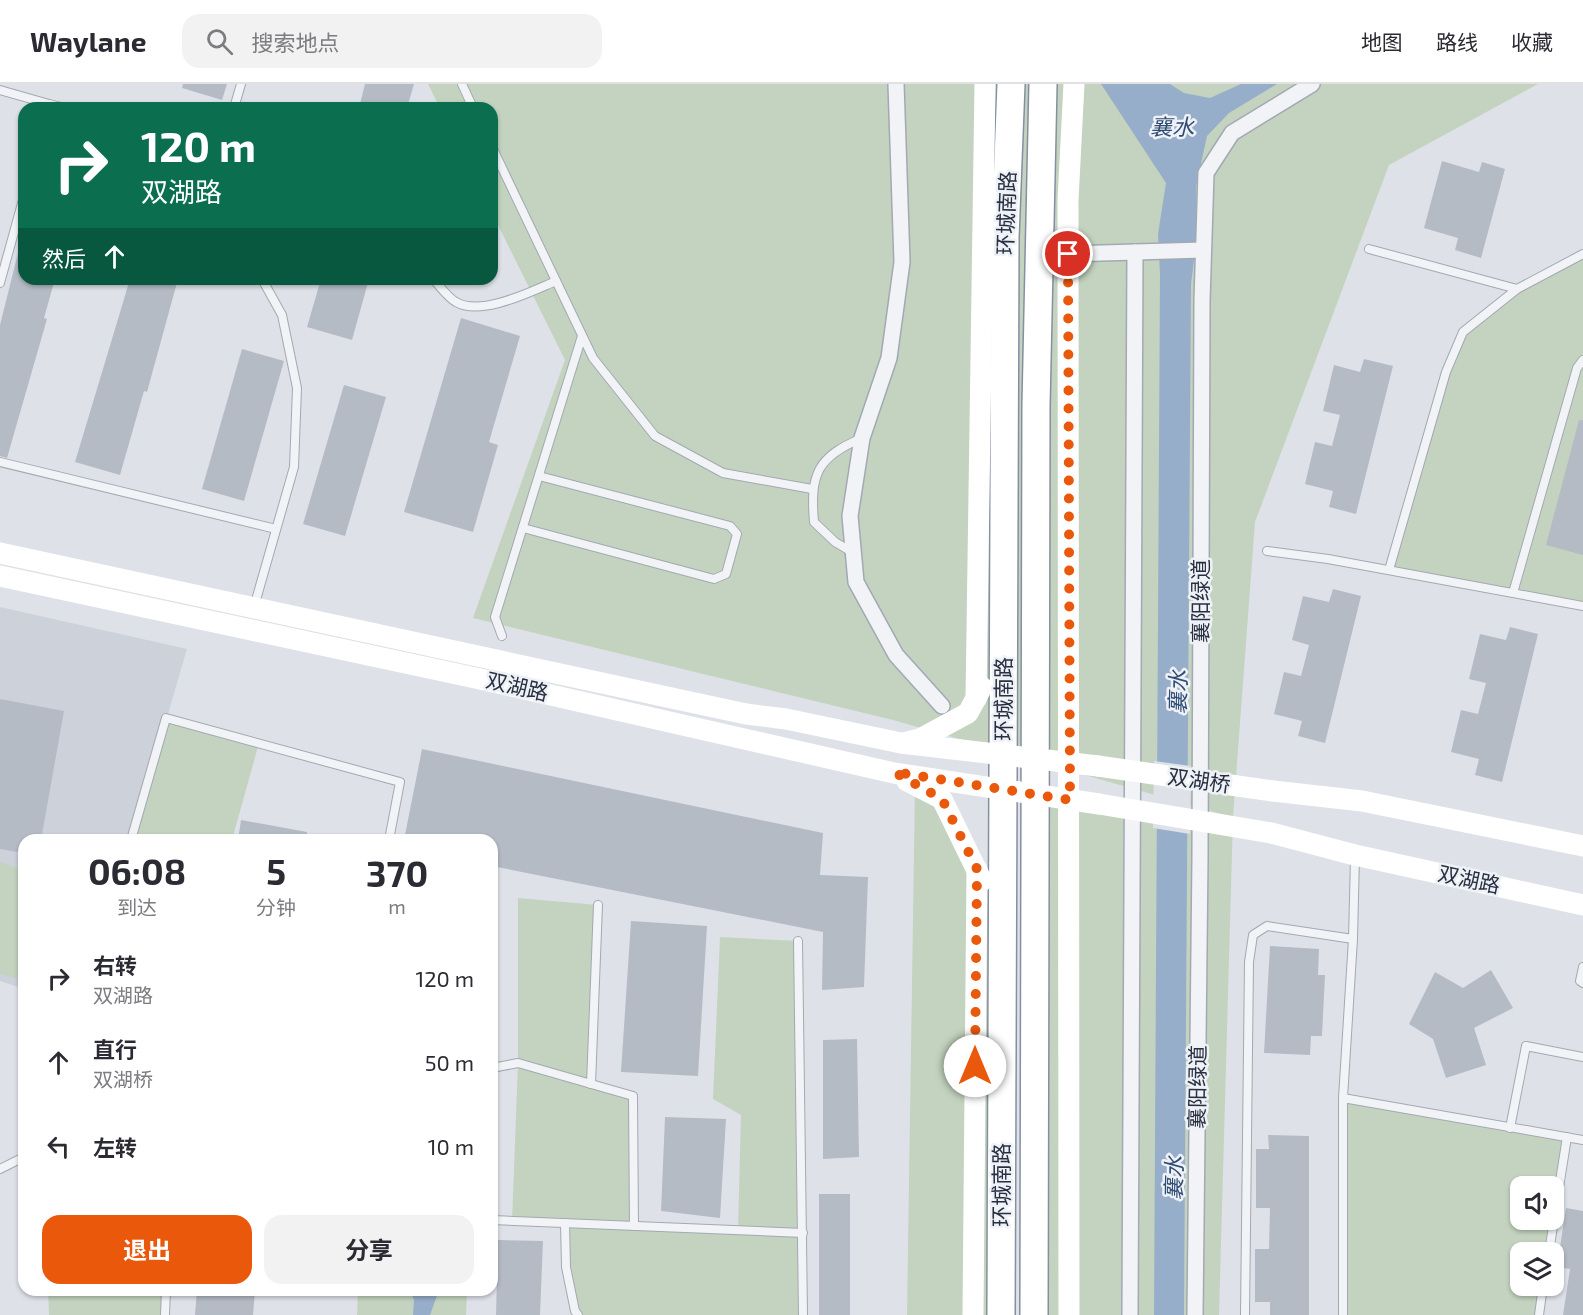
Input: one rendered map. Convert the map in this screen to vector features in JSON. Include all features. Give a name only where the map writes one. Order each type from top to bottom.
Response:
[{"type":"highway","name":"环城南路","points":[[1001,1315],[1005,237],[1011,84]]},
{"type":"highway","name":"环城南路","points":[[1034,1315],[1036,406],[1043,84]]},
{"type":"main road","points":[[976,699],[985,84]]},
{"type":"main road","points":[[1069,1315],[1068,254],[1074,84]]},
{"type":"main road","name":"双湖路","points":[[0,553],[746,714],[786,719],[901,743],[1036,758]]},
{"type":"main road","name":"双湖路","points":[[0,576],[480,679],[894,772],[1035,794]]},
{"type":"main road","points":[[901,743],[920,739],[968,713],[1005,647]]},
{"type":"main road","name":"双湖桥","points":[[1036,758],[1362,801],[1583,846]]},
{"type":"main road","points":[[894,772],[942,799],[1004,923]]},
{"type":"main road","name":"双湖桥","points":[[1035,794],[1271,832],[1355,855]]},
{"type":"main road","name":"双湖路","points":[[1355,855],[1583,905]]},
{"type":"main road","points":[[973,1315],[977,869]]},
{"type":"street","points":[[896,84],[902,262],[889,358],[862,438],[850,516],[856,582],[896,655],[942,706]]},
{"type":"street","name":"襄阳绿道","points":[[1195,1315],[1202,250],[1206,173],[1232,133],[1312,84]]},
{"type":"street","points":[[1068,254],[1202,250]]},
{"type":"street","points":[[1130,1315],[1139,252]]},
{"type":"lane","points":[[236,102],[241,84]]},
{"type":"lane","points":[[462,84],[470,102]]},
{"type":"lane","points":[[0,90],[37,102]]},
{"type":"lane","points":[[498,160],[593,358],[655,436],[723,473],[812,489]]},
{"type":"lane","points":[[0,283],[18,218]]},
{"type":"lane","points":[[1369,249],[1516,289]]},
{"type":"lane","points":[[1389,570],[1446,372],[1463,332],[1516,289],[1583,254]]},
{"type":"lane","points":[[439,285],[457,303],[483,306],[508,300],[556,281]]},
{"type":"lane","points":[[254,608],[294,467],[297,388],[282,315],[265,285]]},
{"type":"lane","points":[[502,636],[495,617],[582,336]]},
{"type":"lane","points":[[1513,593],[1577,368],[1583,360]]},
{"type":"lane","points":[[854,553],[835,542],[814,522],[812,489],[821,467],[838,448],[862,438]]},
{"type":"lane","points":[[0,462],[276,529]]},
{"type":"lane","points":[[523,528],[714,579],[726,574],[736,534],[730,526],[539,476]]},
{"type":"lane","points":[[1267,551],[1389,570],[1583,606]]},
{"type":"lane","points":[[133,834],[166,718],[400,782],[389,834]]},
{"type":"lane","points":[[1343,1315],[1343,1098],[1353,939],[1355,855]]},
{"type":"lane","points":[[591,1084],[598,905]]},
{"type":"lane","points":[[1245,1315],[1250,962],[1253,935],[1267,926],[1353,939]]},
{"type":"lane","points":[[798,941],[803,1315]]},
{"type":"lane","points":[[1583,967],[1580,981],[1583,983]]},
{"type":"lane","points":[[1510,1128],[1526,1046],[1583,1057]]},
{"type":"lane","points":[[498,1067],[518,1063],[633,1096],[634,1226]]},
{"type":"lane","points":[[1343,1098],[1583,1140]]},
{"type":"lane","points":[[1561,1176],[1567,1137]]},
{"type":"lane","points":[[0,1169],[18,1160]]},
{"type":"lane","points":[[498,1220],[803,1233]]},
{"type":"lane","points":[[566,1223],[566,1267],[575,1311],[578,1315]]},
{"type":"lane","points":[[165,1315],[166,1296]]},
{"type":"lane","points":[[1539,1315],[1542,1296]]},
{"type":"shaded area","points":[[0,607],[187,649],[133,834],[18,834],[18,987],[0,981]]},
{"type":"green space","points":[[428,84],[1538,84],[1389,165],[1255,522],[1233,817],[1219,1315],[1034,1315],[1035,794],[1228,816],[893,720],[473,618],[565,360],[498,225],[498,102],[437,102]]},
{"type":"green space","points":[[1583,254],[1583,606],[1389,570],[1446,372],[1463,332],[1517,289]]},
{"type":"green space","points":[[166,718],[259,743],[234,834],[133,834]]},
{"type":"green space","points":[[915,785],[942,799],[1004,923],[1001,1315],[907,1315]]},
{"type":"green space","points":[[0,862],[18,868],[18,978],[0,974]]},
{"type":"green space","points":[[518,898],[598,905],[591,1083],[633,1096],[634,1226],[738,1230],[741,1115],[713,1099],[720,937],[798,941],[803,1315],[578,1315],[566,1267],[565,1223],[512,1221],[518,1063]]},
{"type":"green space","points":[[1343,1098],[1567,1137],[1561,1176],[1510,1176],[1510,1230],[1552,1230],[1550,1242],[1510,1242],[1510,1296],[1541,1296],[1538,1315],[1343,1315]]},
{"type":"green space","points":[[48,1296],[166,1296],[165,1315],[49,1315]]},
{"type":"green space","points":[[358,1296],[467,1296],[466,1315],[357,1315]]},
{"type":"water","name":"襄水","points":[[1101,84],[1170,84],[1184,93],[1210,98],[1241,84],[1277,84],[1229,113],[1207,136],[1196,187],[1197,237],[1191,284],[1184,1315],[1154,1315],[1160,274],[1158,234],[1166,183]]},
{"type":"water","points":[[412,1296],[437,1296],[430,1315],[413,1315]]},
{"type":"pier","points":[[1154,761],[1191,766],[1190,834],[1153,828]]},
{"type":"building","points":[[183,84],[227,84],[222,100],[182,88]]},
{"type":"building","points":[[365,84],[414,84],[409,102],[360,102]]},
{"type":"building","points":[[1442,161],[1479,172],[1482,162],[1505,169],[1481,258],[1455,250],[1458,238],[1424,228]]},
{"type":"building","points":[[18,253],[18,285],[53,285],[44,318],[47,319],[7,458],[0,456],[0,325]]},
{"type":"building","points":[[128,285],[176,285],[147,392],[144,391],[120,475],[75,462]]},
{"type":"building","points":[[319,285],[367,285],[352,340],[307,327]]},
{"type":"building","points":[[461,318],[520,336],[489,442],[498,445],[473,532],[404,512]]},
{"type":"building","points":[[242,349],[284,361],[244,501],[202,489]]},
{"type":"building","points":[[1364,359],[1393,366],[1356,514],[1329,507],[1333,491],[1305,484],[1315,442],[1332,446],[1340,415],[1323,411],[1334,365],[1360,372]]},
{"type":"building","points":[[344,385],[386,397],[345,536],[303,524]]},
{"type":"building","points":[[1579,420],[1583,420],[1583,555],[1546,545]]},
{"type":"building","points":[[1333,589],[1361,596],[1325,743],[1298,736],[1302,721],[1274,714],[1284,672],[1301,676],[1309,645],[1292,640],[1303,596],[1329,602]]},
{"type":"building","points":[[1510,627],[1538,634],[1502,782],[1475,775],[1479,759],[1451,752],[1461,710],[1478,714],[1486,683],[1469,679],[1480,634],[1506,640]]},
{"type":"building","points":[[0,699],[64,711],[42,834],[18,834],[18,852],[0,849]]},
{"type":"building","points":[[422,749],[823,833],[820,875],[868,877],[864,987],[822,990],[823,932],[498,867],[498,834],[405,834]]},
{"type":"building","points":[[241,820],[307,832],[307,834],[239,834]]},
{"type":"building","points":[[631,921],[707,926],[698,1076],[621,1072]]},
{"type":"building","points":[[1270,946],[1319,949],[1318,975],[1325,975],[1322,1036],[1311,1036],[1310,1055],[1264,1053]]},
{"type":"building","points":[[1491,970],[1513,1008],[1474,1028],[1486,1065],[1446,1078],[1433,1039],[1409,1024],[1435,972],[1463,988]]},
{"type":"building","points":[[857,1039],[859,1157],[823,1159],[823,1040]]},
{"type":"building","points":[[665,1117],[726,1119],[720,1218],[661,1211]]},
{"type":"building","points":[[1268,1135],[1309,1136],[1309,1315],[1270,1315],[1270,1302],[1255,1302],[1255,1249],[1269,1249],[1270,1208],[1256,1208],[1256,1149],[1269,1149]]},
{"type":"building","points":[[819,1194],[850,1194],[850,1315],[819,1315]]},
{"type":"building","points":[[1566,1208],[1583,1211],[1583,1315],[1563,1315],[1570,1269],[1564,1268],[1564,1242],[1561,1242]]},
{"type":"building","points":[[498,1240],[543,1241],[540,1315],[496,1315]]},
{"type":"building","points":[[197,1296],[255,1296],[253,1315],[195,1315]]},
{"type":"route","points":[[975,1066],[977,869],[942,799],[894,772],[1070,800],[1068,254]]}]
